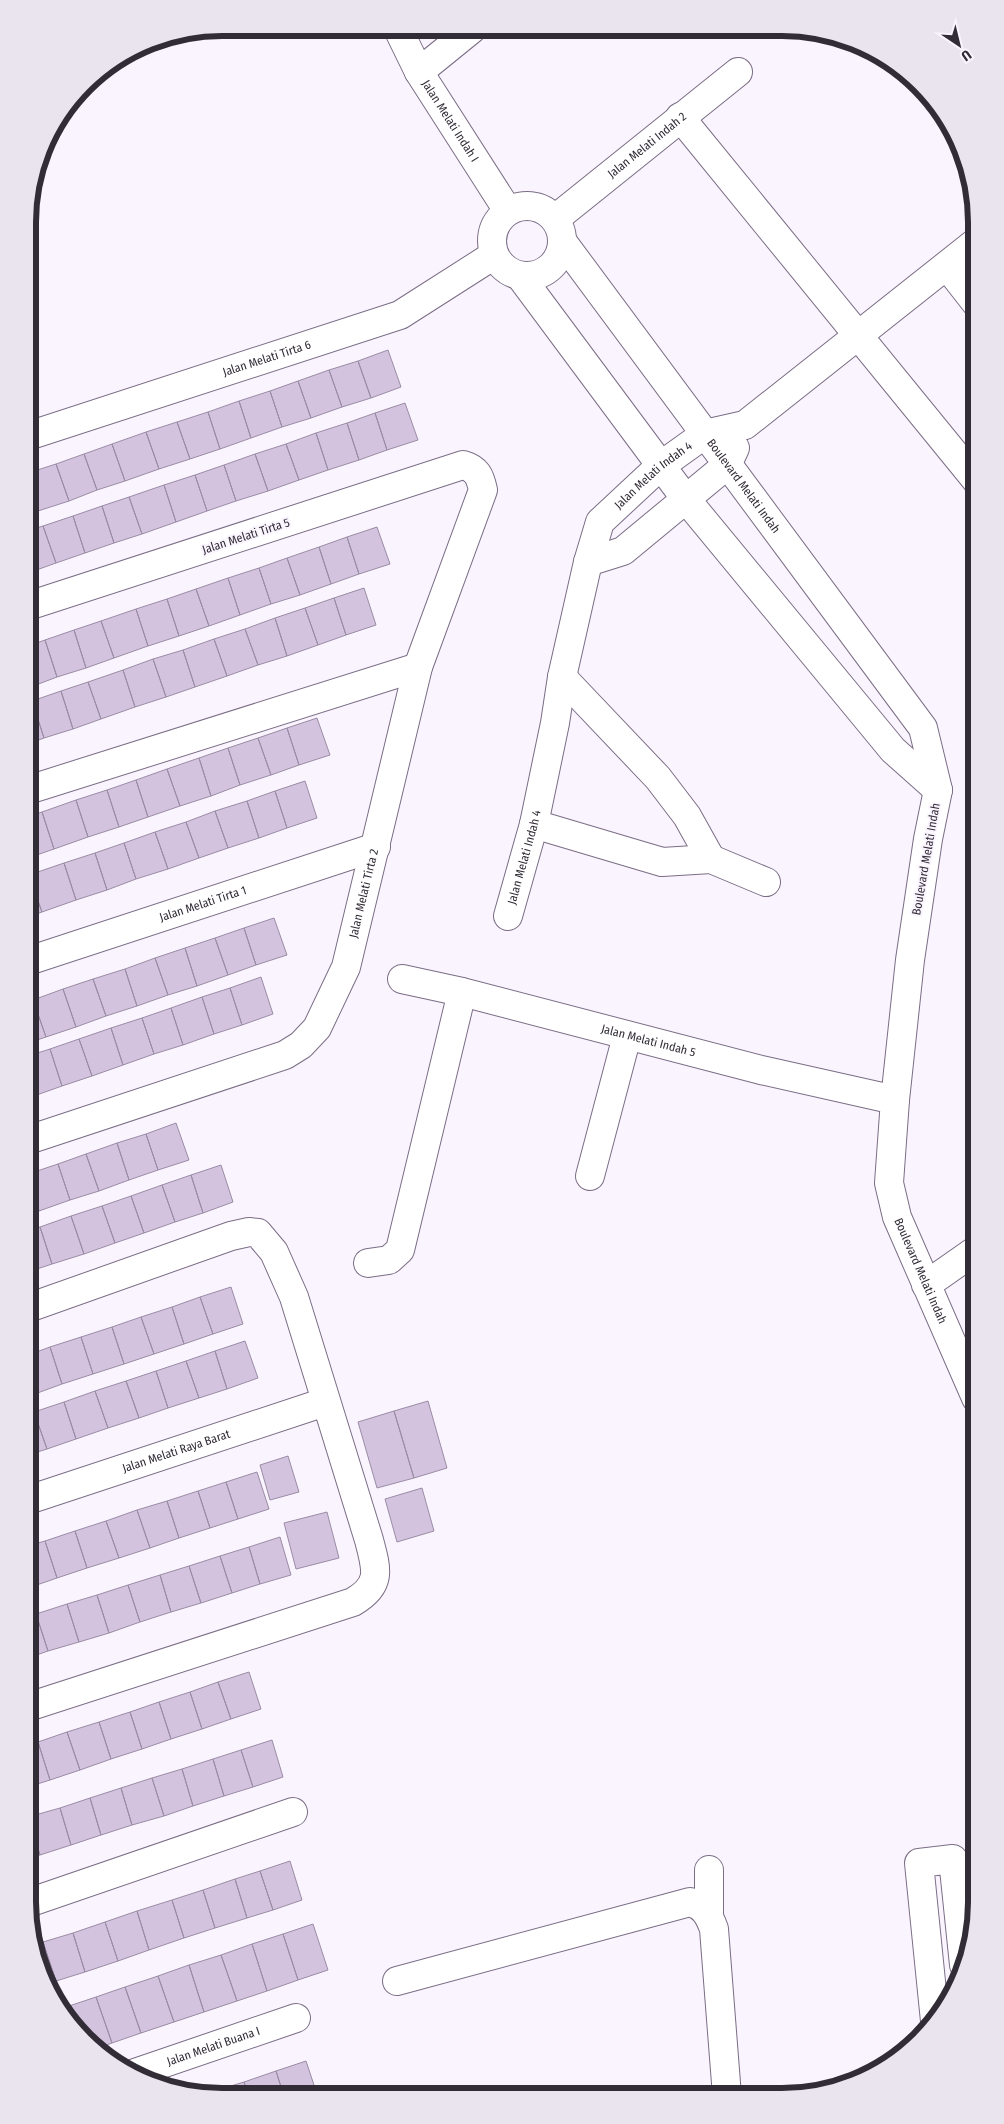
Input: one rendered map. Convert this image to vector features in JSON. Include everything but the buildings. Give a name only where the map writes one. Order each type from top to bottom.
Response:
[{"type":"street","name":"Jalan Melati Indah I","points":[[401,36],[419,72],[508,211]]},
{"type":"street","points":[[419,72],[463,36]]},
{"type":"street","name":"Jalan Melati Indah 2","points":[[559,230],[680,117],[738,72]]},
{"type":"street","points":[[680,117],[857,336],[968,463]]},
{"type":"street","points":[[521,206],[534,206],[547,212],[559,230],[556,260],[541,273],[520,276],[509,272],[494,255],[492,238],[496,222],[508,211],[521,206]]},
{"type":"street","name":"Boulevard Melati Indah","points":[[559,230],[727,465],[923,728],[938,790],[928,839],[910,960],[889,1164],[890,1191],[897,1217],[968,1380]]},
{"type":"street","points":[[588,562],[623,551],[727,465],[745,425],[968,249]]},
{"type":"street","name":"Jalan Melati Tirta 6","points":[[36,433],[400,315],[494,255]]},
{"type":"street","points":[[947,266],[968,293]]},
{"type":"street","points":[[520,276],[659,467],[893,750],[938,790]]},
{"type":"street","name":"Jalan Melati Indah 4","points":[[508,916],[534,824],[556,723],[562,678],[588,562],[600,522],[659,467],[705,434],[745,425]]},
{"type":"street","name":"Jalan Melati Tirta 5","points":[[36,603],[463,465]]},
{"type":"street","name":"Jalan Melati Tirta 2","points":[[36,1137],[285,1055],[301,1045],[317,1028],[346,967],[418,667],[483,490],[480,477],[473,468],[463,465]]},
{"type":"street","points":[[36,787],[418,667]]},
{"type":"street","points":[[562,678],[658,778],[687,816],[711,859]]},
{"type":"street","points":[[534,824],[662,862],[711,859],[766,882]]},
{"type":"street","name":"Jalan Melati Tirta 1","points":[[36,958],[376,846]]},
{"type":"street","name":"Jalan Melati Indah 5","points":[[402,979],[462,992],[761,1070],[895,1100]]},
{"type":"street","points":[[368,1263],[389,1260],[400,1250],[462,992]]},
{"type":"street","points":[[590,1176],[627,1036]]},
{"type":"street","points":[[36,1305],[231,1236],[249,1232],[258,1233],[274,1252],[294,1297],[374,1559],[374,1583],[365,1595],[325,1612],[36,1704]]},
{"type":"street","points":[[926,1286],[968,1256]]},
{"type":"street","name":"Jalan Melati Raya Barat","points":[[36,1497],[325,1402]]},
{"type":"street","points":[[36,1900],[293,1812]]},
{"type":"street","points":[[934,2008],[919,1864],[953,1859],[962,1946]]},
{"type":"street","points":[[709,1870],[710,1915],[714,1929],[722,2088]]},
{"type":"street","points":[[397,1981],[690,1902],[697,1904],[710,1915]]},
{"type":"street","name":"Jalan Melati Buana I","points":[[143,2070],[296,2018]]}]
